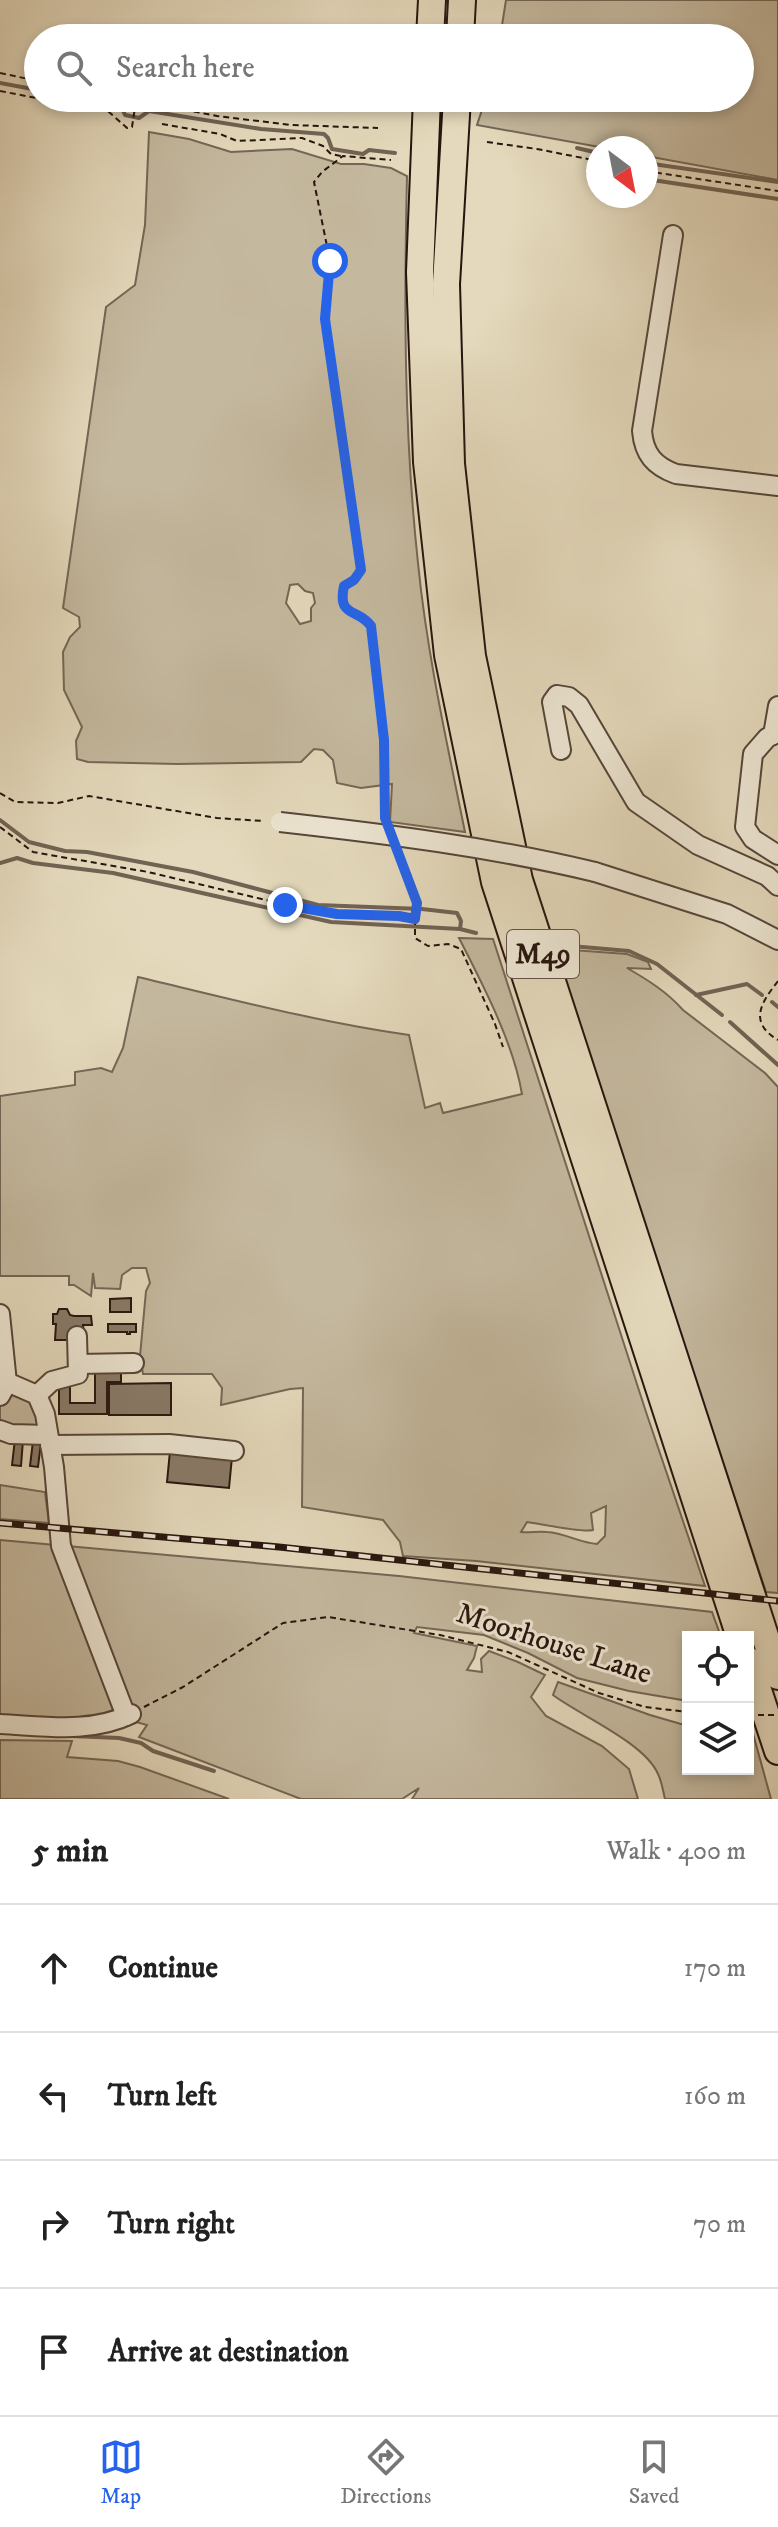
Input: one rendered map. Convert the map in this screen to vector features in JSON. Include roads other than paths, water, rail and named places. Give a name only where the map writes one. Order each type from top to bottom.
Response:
[{"type":"highway","points":[[431,24],[432,0]]},
{"type":"highway","points":[[461,24],[462,0]]},
{"type":"highway","name":"M49","points":[[426,112],[420,272],[427,462],[448,655],[495,882],[738,1631]]},
{"type":"highway","name":"M49","points":[[456,112],[446,284],[451,464],[475,671],[519,880],[778,1676]]},
{"type":"highway","points":[[754,1678],[778,1751]]},
{"type":"street","points":[[673,235],[642,431],[643,446],[660,468],[676,474],[778,486]]},
{"type":"street","points":[[561,750],[552,702],[557,695],[569,697],[579,705],[636,802],[698,845],[767,876],[778,886]]},
{"type":"street","points":[[778,706],[775,734],[767,738],[753,754],[745,827],[753,839],[778,855]]},
{"type":"street","points":[[280,822],[436,840],[534,857],[595,872],[727,914],[778,940]]},
{"type":"street","points":[[0,1314],[2,1386],[37,1395]]},
{"type":"street","points":[[37,1395],[52,1381],[78,1374],[77,1336]]},
{"type":"street","points":[[78,1364],[134,1363]]},
{"type":"street","points":[[0,1724],[81,1727],[115,1722],[129,1715],[61,1546],[54,1467],[45,1414],[37,1395]]},
{"type":"street","points":[[0,1430],[49,1440],[169,1444],[234,1451]]},
{"type":"waterway","points":[[0,83],[24,87]]},
{"type":"waterway","points":[[124,112],[139,118],[148,112]]},
{"type":"waterway","points":[[155,112],[261,129],[324,134],[332,149],[363,154],[369,150],[395,153]]},
{"type":"waterway","points":[[577,148],[586,150]]},
{"type":"waterway","points":[[658,165],[778,182]]},
{"type":"waterway","points":[[658,181],[778,199]]},
{"type":"waterway","points":[[0,820],[29,842],[65,851],[87,852],[193,872],[318,905],[457,913],[461,921],[460,929]]},
{"type":"waterway","points":[[0,863],[17,858],[33,863],[113,873],[331,922],[460,929],[476,933]]},
{"type":"waterway","points":[[571,946],[629,951],[657,964],[722,1015]]},
{"type":"waterway","points":[[696,995],[747,984],[762,995]]},
{"type":"waterway","points":[[772,1002],[778,1007]]},
{"type":"waterway","points":[[730,1022],[778,1065]]},
{"type":"waterway","points":[[71,1736],[119,1738],[141,1743],[153,1751],[214,1771]]},
{"type":"railway","points":[[0,1523],[279,1547],[778,1601]]}]
